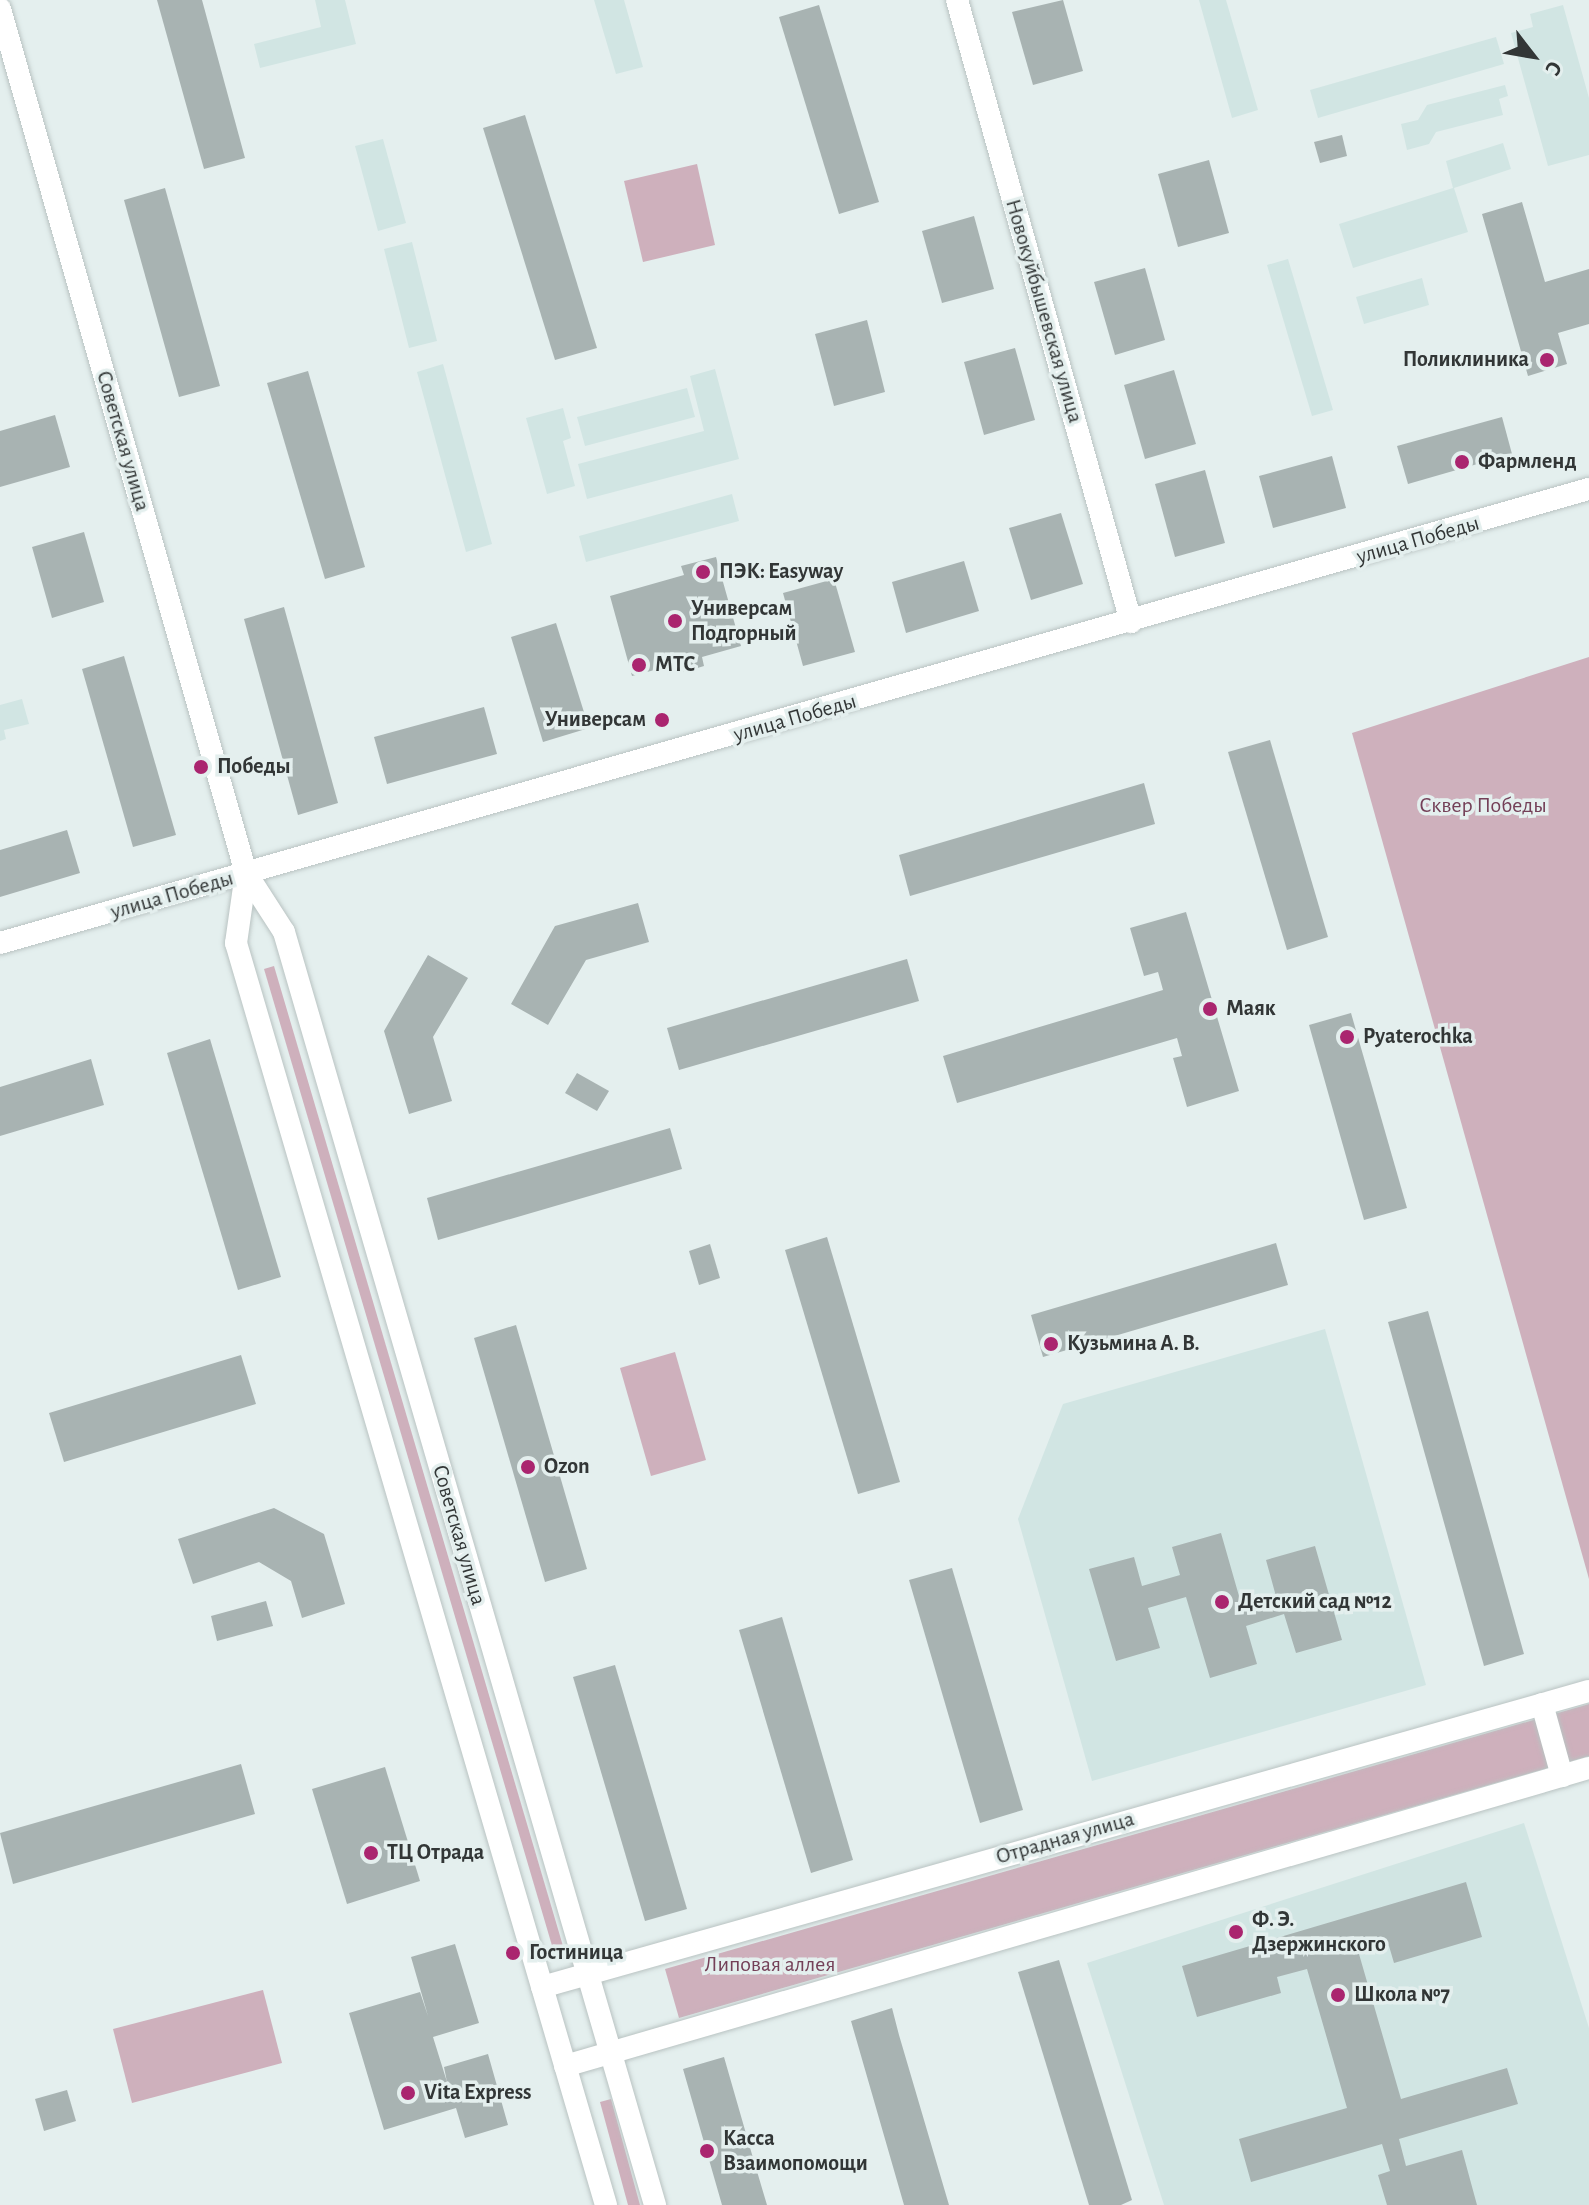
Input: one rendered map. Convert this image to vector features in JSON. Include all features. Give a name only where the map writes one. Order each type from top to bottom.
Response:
[{"type":"street","name":"Новокуйбышевская улица","points":[[957,0],[1131,622]]},
{"type":"street","name":"Советская улица","points":[[0,9],[246,873],[284,932],[655,2205]]},
{"type":"street","name":"улица Победы","points":[[0,943],[1589,489]]},
{"type":"street","name":"Советская улица","points":[[246,873],[236,943],[606,2205]]},
{"type":"street","name":"Отрадная улица","points":[[542,1987],[1589,1691]]},
{"type":"street","points":[[1542,1704],[1562,1776]]},
{"type":"street","points":[[565,2066],[1589,1768]]},
{"type":"shaded area","points":[[315,0],[345,0],[356,44],[260,68],[254,44],[321,27]]},
{"type":"shaded area","points":[[594,0],[624,0],[643,67],[616,74]]},
{"type":"shaded area","points":[[1199,0],[1226,0],[1258,110],[1232,118]]},
{"type":"shaded area","points":[[1563,5],[1589,98],[1589,155],[1548,166],[1511,33],[1533,27],[1530,14]]},
{"type":"shaded area","points":[[1496,37],[1504,64],[1318,118],[1310,90]]},
{"type":"shaded area","points":[[1505,85],[1508,96],[1499,99],[1503,115],[1436,132],[1429,144],[1407,150],[1401,124],[1418,120],[1427,105]]},
{"type":"shaded area","points":[[383,139],[406,223],[378,231],[355,146]]},
{"type":"shaded area","points":[[1503,143],[1511,169],[1454,188],[1468,232],[1353,268],[1339,224],[1453,188],[1446,161]]},
{"type":"shaded area","points":[[412,242],[437,341],[409,348],[384,249]]},
{"type":"shaded area","points":[[1288,259],[1333,410],[1312,416],[1267,265]]},
{"type":"shaded area","points":[[1422,278],[1429,305],[1364,324],[1356,297]]},
{"type":"shaded area","points":[[443,364],[492,544],[466,552],[417,372]]},
{"type":"shaded area","points":[[715,369],[739,459],[587,499],[578,464],[704,431],[690,376]]},
{"type":"shaded area","points":[[687,388],[695,417],[585,446],[577,417]]},
{"type":"shaded area","points":[[563,408],[571,438],[563,441],[575,486],[547,494],[526,418]]},
{"type":"shaded area","points":[[732,494],[739,521],[586,562],[579,536]]},
{"type":"shaded area","points":[[22,699],[29,724],[4,730],[6,739],[0,741],[0,705]]},
{"type":"shaded area","name":"Детский сад №12","points":[[1325,1329],[1426,1685],[1092,1781],[1018,1519],[1063,1404]]},
{"type":"shaded area","name":"Школа №7","points":[[1524,1823],[1589,2028],[1589,2205],[1164,2205],[1087,1963]]},
{"type":"green space","points":[[697,164],[715,245],[643,262],[624,181]]},
{"type":"green space","name":"Сквер Победы","points":[[1589,657],[1589,1579],[1352,733]]},
{"type":"green space","points":[[274,966],[563,1946],[553,1949],[264,969]]},
{"type":"green space","points":[[675,1352],[706,1460],[651,1476],[620,1368]]},
{"type":"green space","name":"Липовая аллея","points":[[1589,1704],[1589,1756],[679,2018],[665,1969]]},
{"type":"green space","points":[[263,1990],[282,2063],[132,2103],[113,2029]]},
{"type":"green space","points":[[611,2099],[640,2205],[628,2205],[600,2102]]},
{"type":"building","points":[[157,0],[202,0],[245,158],[204,169]]},
{"type":"building","points":[[1063,0],[1083,71],[1033,85],[1012,12]]},
{"type":"building","points":[[819,5],[879,202],[839,214],[779,17]]},
{"type":"building","points":[[525,115],[597,348],[555,360],[483,128]]},
{"type":"building","points":[[1342,135],[1347,156],[1320,163],[1314,142]]},
{"type":"building","points":[[1209,160],[1229,233],[1178,247],[1158,174]]},
{"type":"building","points":[[165,188],[220,386],[179,397],[124,200]]},
{"type":"building","points":[[1522,202],[1545,282],[1589,269],[1589,324],[1558,333],[1567,364],[1528,376],[1482,214]]},
{"type":"building","points":[[974,216],[994,289],[942,303],[922,231]]},
{"type":"building","points":[[1145,268],[1165,340],[1115,355],[1094,282]]},
{"type":"building","points":[[867,320],[885,392],[834,406],[815,334]]},
{"type":"building","points":[[1015,348],[1035,420],[984,435],[964,362]]},
{"type":"building","points":[[1174,370],[1196,444],[1145,459],[1124,385]]},
{"type":"building","points":[[308,371],[365,567],[325,579],[267,383]]},
{"type":"building","points":[[55,415],[70,467],[0,487],[0,431]]},
{"type":"building","points":[[1502,417],[1512,454],[1408,484],[1397,446]]},
{"type":"building","points":[[1332,456],[1346,508],[1273,528],[1259,476]]},
{"type":"building","points":[[1205,470],[1225,543],[1175,557],[1155,484]]},
{"type":"building","points":[[1061,513],[1083,584],[1031,600],[1009,528]]},
{"type":"building","points":[[84,532],[104,602],[52,618],[32,547]]},
{"type":"building","name":"Универсам Подгорный","points":[[716,557],[741,646],[702,657],[704,666],[691,670],[676,674],[673,665],[632,676],[610,596],[684,575],[681,566]]},
{"type":"building","points":[[964,561],[979,611],[906,633],[892,582]]},
{"type":"building","points":[[834,579],[855,652],[803,666],[783,593]]},
{"type":"building","points":[[284,607],[338,803],[298,815],[244,619]]},
{"type":"building","points":[[556,623],[589,728],[543,742],[511,637]]},
{"type":"building","points":[[124,656],[176,835],[133,847],[82,669]]},
{"type":"building","points":[[484,707],[497,754],[387,784],[374,737]]},
{"type":"building","points":[[1270,740],[1328,937],[1287,950],[1228,752]]},
{"type":"building","points":[[1144,783],[1155,824],[910,896],[899,855]]},
{"type":"building","points":[[67,830],[80,873],[0,897],[0,850]]},
{"type":"building","points":[[638,903],[649,942],[586,960],[548,1025],[511,1004],[555,926]]},
{"type":"building","points":[[1186,912],[1239,1091],[1187,1107],[1173,1058],[1182,1056],[1177,1038],[957,1103],[943,1056],[1163,990],[1158,972],[1144,976],[1130,928]]},
{"type":"building","points":[[428,955],[468,978],[433,1037],[452,1101],[409,1114],[384,1031]]},
{"type":"building","points":[[907,959],[919,1001],[679,1070],[667,1028]]},
{"type":"building","points":[[1351,1013],[1407,1208],[1364,1220],[1309,1025]]},
{"type":"building","points":[[210,1039],[281,1277],[238,1290],[167,1053]]},
{"type":"building","points":[[91,1059],[104,1105],[0,1136],[0,1087]]},
{"type":"building","points":[[577,1073],[609,1091],[597,1111],[565,1093]]},
{"type":"building","points":[[670,1128],[682,1169],[438,1240],[427,1198]]},
{"type":"building","points":[[827,1237],[900,1482],[858,1494],[785,1250]]},
{"type":"building","points":[[1276,1243],[1288,1285],[1043,1357],[1031,1315]]},
{"type":"building","points":[[710,1244],[720,1278],[699,1285],[689,1251]]},
{"type":"building","points":[[1428,1311],[1524,1654],[1484,1666],[1388,1322]]},
{"type":"building","points":[[516,1325],[587,1569],[545,1582],[474,1338]]},
{"type":"building","points":[[241,1355],[256,1404],[64,1462],[49,1413]]},
{"type":"building","points":[[274,1508],[324,1534],[345,1604],[302,1618],[291,1581],[259,1562],[193,1584],[178,1539]]},
{"type":"building","points":[[1221,1533],[1243,1610],[1277,1600],[1266,1560],[1315,1546],[1342,1640],[1296,1653],[1284,1614],[1246,1626],[1257,1664],[1210,1678],[1186,1597],[1148,1608],[1160,1648],[1116,1661],[1089,1569],[1134,1557],[1142,1586],[1180,1575],[1172,1547]]},
{"type":"building","points":[[952,1568],[1023,1810],[980,1823],[909,1580]]},
{"type":"building","points":[[266,1601],[273,1626],[217,1641],[211,1616]]},
{"type":"building","points":[[782,1617],[853,1860],[811,1873],[739,1630]]},
{"type":"building","points":[[615,1665],[687,1909],[645,1921],[573,1677]]},
{"type":"building","points":[[241,1764],[255,1814],[13,1884],[0,1833]]},
{"type":"building","name":"ТЦ Отрада","points":[[385,1767],[420,1881],[347,1904],[312,1789]]},
{"type":"building","points":[[1466,1882],[1482,1937],[1394,1963],[1389,1946],[1359,1954],[1401,2099],[1507,2068],[1518,2104],[1399,2139],[1406,2166],[1462,2150],[1477,2205],[1387,2205],[1378,2175],[1390,2171],[1382,2144],[1251,2182],[1239,2139],[1347,2108],[1307,1969],[1277,1977],[1281,1993],[1197,2017],[1182,1966]]},
{"type":"building","points":[[455,1944],[479,2023],[433,2037],[447,2082],[444,2067],[488,2054],[508,2125],[465,2138],[456,2108],[384,2130],[349,2013],[420,1992],[428,2016],[411,1957]]},
{"type":"building","points":[[1059,1960],[1132,2200],[1121,2205],[1089,2205],[1018,1972]]},
{"type":"building","points":[[892,2008],[949,2205],[904,2205],[851,2021]]},
{"type":"building","points":[[724,2057],[767,2205],[722,2205],[683,2069]]},
{"type":"building","points":[[67,2090],[76,2121],[44,2131],[35,2099]]},
{"type":"place","name":"Поликлиника","points":[[1547,360]]},
{"type":"place","name":"Фармленд","points":[[1462,462]]},
{"type":"place","name":"ПЭК: Easyway","points":[[703,572]]},
{"type":"place","name":"Универсам Подгорный","points":[[675,621]]},
{"type":"place","name":"МТС","points":[[639,665]]},
{"type":"place","name":"Универсам","points":[[662,720]]},
{"type":"place","name":"Победы","points":[[201,767]]},
{"type":"place","name":"Маяк","points":[[1210,1009]]},
{"type":"place","name":"Pyaterochka","points":[[1347,1037]]},
{"type":"place","name":"Кузьмина А. В.","points":[[1051,1344]]},
{"type":"place","name":"Ozon","points":[[528,1467]]},
{"type":"place","name":"Детский сад №12","points":[[1222,1602]]},
{"type":"place","name":"ТЦ Отрада","points":[[371,1853]]},
{"type":"place","name":"Ф. Э. Дзержинского","points":[[1236,1932]]},
{"type":"place","name":"Гостиница","points":[[513,1953]]},
{"type":"place","name":"Школа №7","points":[[1338,1995]]},
{"type":"place","name":"Vita Express","points":[[408,2093]]},
{"type":"place","name":"Касса Взаимопомощи","points":[[707,2151]]}]
